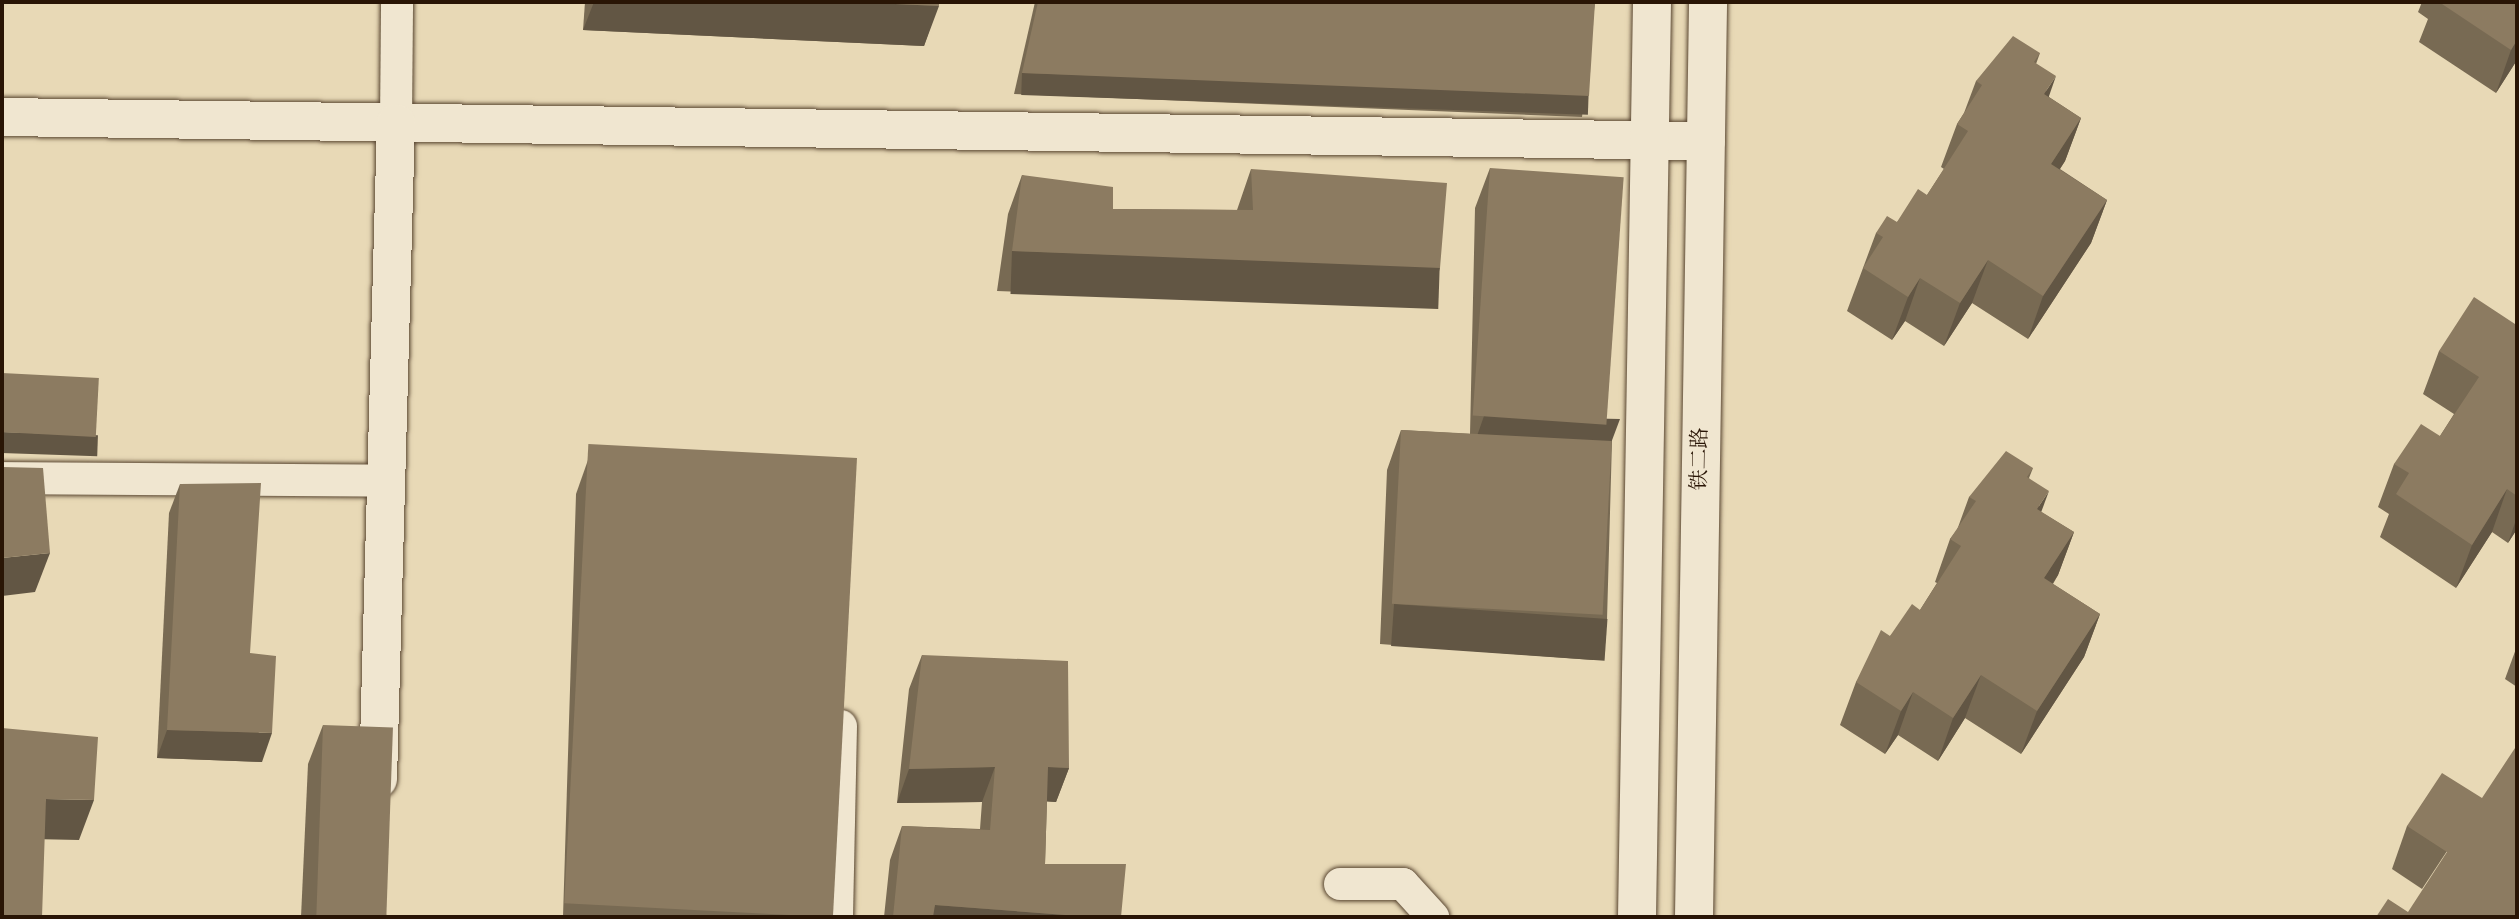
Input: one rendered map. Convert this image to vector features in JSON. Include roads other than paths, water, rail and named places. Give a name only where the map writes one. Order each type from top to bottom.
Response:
[{"type":"street","points":[[1637,917],[1652,2]]},
{"type":"street","name":"铁二路","points":[[1694,917],[1709,2]]},
{"type":"street","points":[[2,117],[1706,141]]},
{"type":"street","points":[[377,822],[396,123]]},
{"type":"lane","points":[[396,123],[397,2]]},
{"type":"lane","points":[[2,478],[388,481]]},
{"type":"lane","points":[[837,917],[841,716]]},
{"type":"lane","points":[[1340,884],[1403,884],[1433,917]]}]
